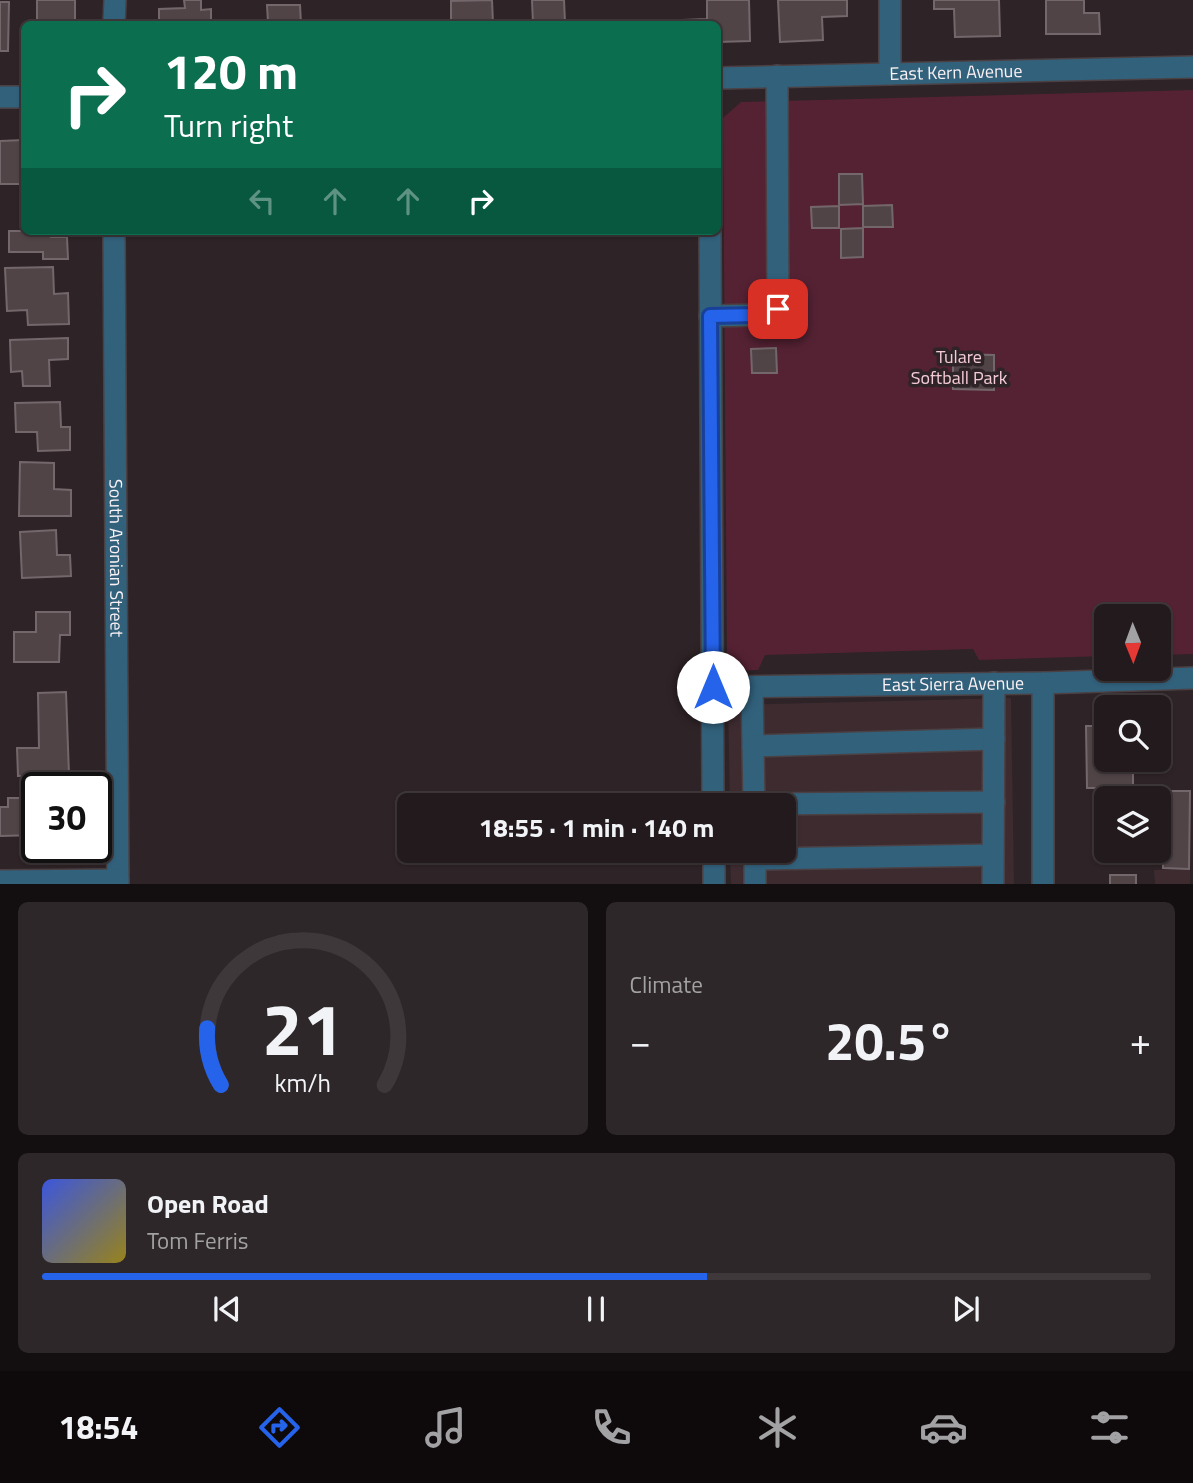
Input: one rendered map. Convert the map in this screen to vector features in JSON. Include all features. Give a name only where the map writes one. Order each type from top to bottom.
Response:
[{"type":"street","points":[[114,21],[115,0]]},
{"type":"street","points":[[890,0],[890,74]]},
{"type":"street","name":"East Kern Avenue","points":[[721,78],[1193,67]]},
{"type":"street","points":[[710,316],[755,315],[778,309],[776,76]]},
{"type":"street","points":[[0,97],[21,97]]},
{"type":"street","name":"South Aronian Street","points":[[114,235],[118,882]]},
{"type":"street","points":[[710,235],[713,793]]},
{"type":"street","name":"East Sierra Avenue","points":[[713,687],[1042,683],[1193,678]]},
{"type":"street","points":[[993,884],[994,683]]},
{"type":"street","points":[[1042,683],[1043,884]]},
{"type":"street","points":[[752,687],[754,793]]},
{"type":"street","points":[[753,746],[994,740]]},
{"type":"street","points":[[796,804],[994,802]]},
{"type":"street","points":[[796,855],[993,855]]},
{"type":"street","points":[[714,863],[714,884]]},
{"type":"street","points":[[755,863],[755,884]]},
{"type":"street","points":[[0,881],[118,882]]},
{"type":"shaded area","points":[[1011,698],[1014,884],[731,884],[730,863],[796,863],[796,793],[730,793],[728,705]]},
{"type":"shaded area","points":[[1190,869],[1190,884],[1155,884],[1154,870]]},
{"type":"green space","name":"Tulare Softball Park","points":[[1193,90],[1193,654],[1171,655],[1171,604],[1094,604],[1094,656],[979,660],[973,649],[765,655],[758,670],[733,671],[727,664],[723,118],[741,102]]},
{"type":"building","points":[[37,0],[75,0],[75,21],[37,21]]},
{"type":"building","points":[[184,0],[201,0],[201,10],[211,9],[211,21],[159,21],[159,9],[185,8]]},
{"type":"building","points":[[492,0],[493,21],[451,21],[451,1]]},
{"type":"building","points":[[532,0],[564,0],[565,21],[533,21]]},
{"type":"building","points":[[707,0],[749,0],[750,41],[721,42],[721,21],[683,20],[707,19]]},
{"type":"building","points":[[778,0],[847,0],[847,16],[822,17],[823,40],[780,42]]},
{"type":"building","points":[[934,0],[999,0],[1000,36],[955,37],[954,9],[934,9]]},
{"type":"building","points":[[1046,0],[1084,0],[1084,13],[1099,13],[1100,34],[1046,34]]},
{"type":"building","points":[[0,2],[9,2],[8,51],[0,51]]},
{"type":"building","points":[[267,5],[300,5],[301,21],[268,21]]},
{"type":"building","points":[[21,140],[21,184],[0,184],[0,141]]},
{"type":"building","points":[[839,174],[862,174],[863,204],[839,205]]},
{"type":"building","points":[[892,205],[893,227],[863,227],[863,206]]},
{"type":"building","points":[[839,206],[839,228],[812,228],[811,207]]},
{"type":"building","points":[[863,228],[863,257],[841,258],[841,229]]},
{"type":"building","points":[[9,231],[21,231],[21,235],[67,237],[68,259],[43,259],[43,252],[9,252]]},
{"type":"building","points":[[53,267],[54,294],[68,293],[69,324],[28,325],[27,310],[7,311],[5,268]]},
{"type":"building","points":[[68,338],[68,359],[49,360],[50,386],[23,386],[22,371],[11,372],[10,340]]},
{"type":"building","points":[[776,348],[777,373],[752,373],[751,349]]},
{"type":"building","points":[[953,354],[994,355],[994,390],[953,389]]},
{"type":"building","points":[[60,402],[61,427],[70,427],[70,450],[38,451],[37,432],[16,432],[15,403]]},
{"type":"building","points":[[20,462],[54,463],[54,489],[71,490],[71,516],[19,516]]},
{"type":"building","points":[[56,530],[57,555],[70,555],[71,576],[22,578],[20,532]]},
{"type":"building","points":[[36,612],[70,612],[70,635],[60,635],[59,662],[14,662],[14,632],[36,632]]},
{"type":"building","points":[[66,692],[69,772],[21,772],[21,776],[18,776],[17,748],[39,748],[38,693]]},
{"type":"building","points":[[1086,726],[1094,726],[1094,772],[1133,772],[1133,786],[1087,788]]},
{"type":"building","points":[[1171,791],[1190,791],[1189,869],[1163,868],[1163,863],[1171,863]]},
{"type":"building","points":[[8,798],[21,798],[21,835],[0,836],[0,807],[8,807]]},
{"type":"building","points":[[1110,875],[1136,875],[1136,884],[1110,884]]},
{"type":"route","points":[[713,687],[710,316],[755,315],[778,309]]}]
